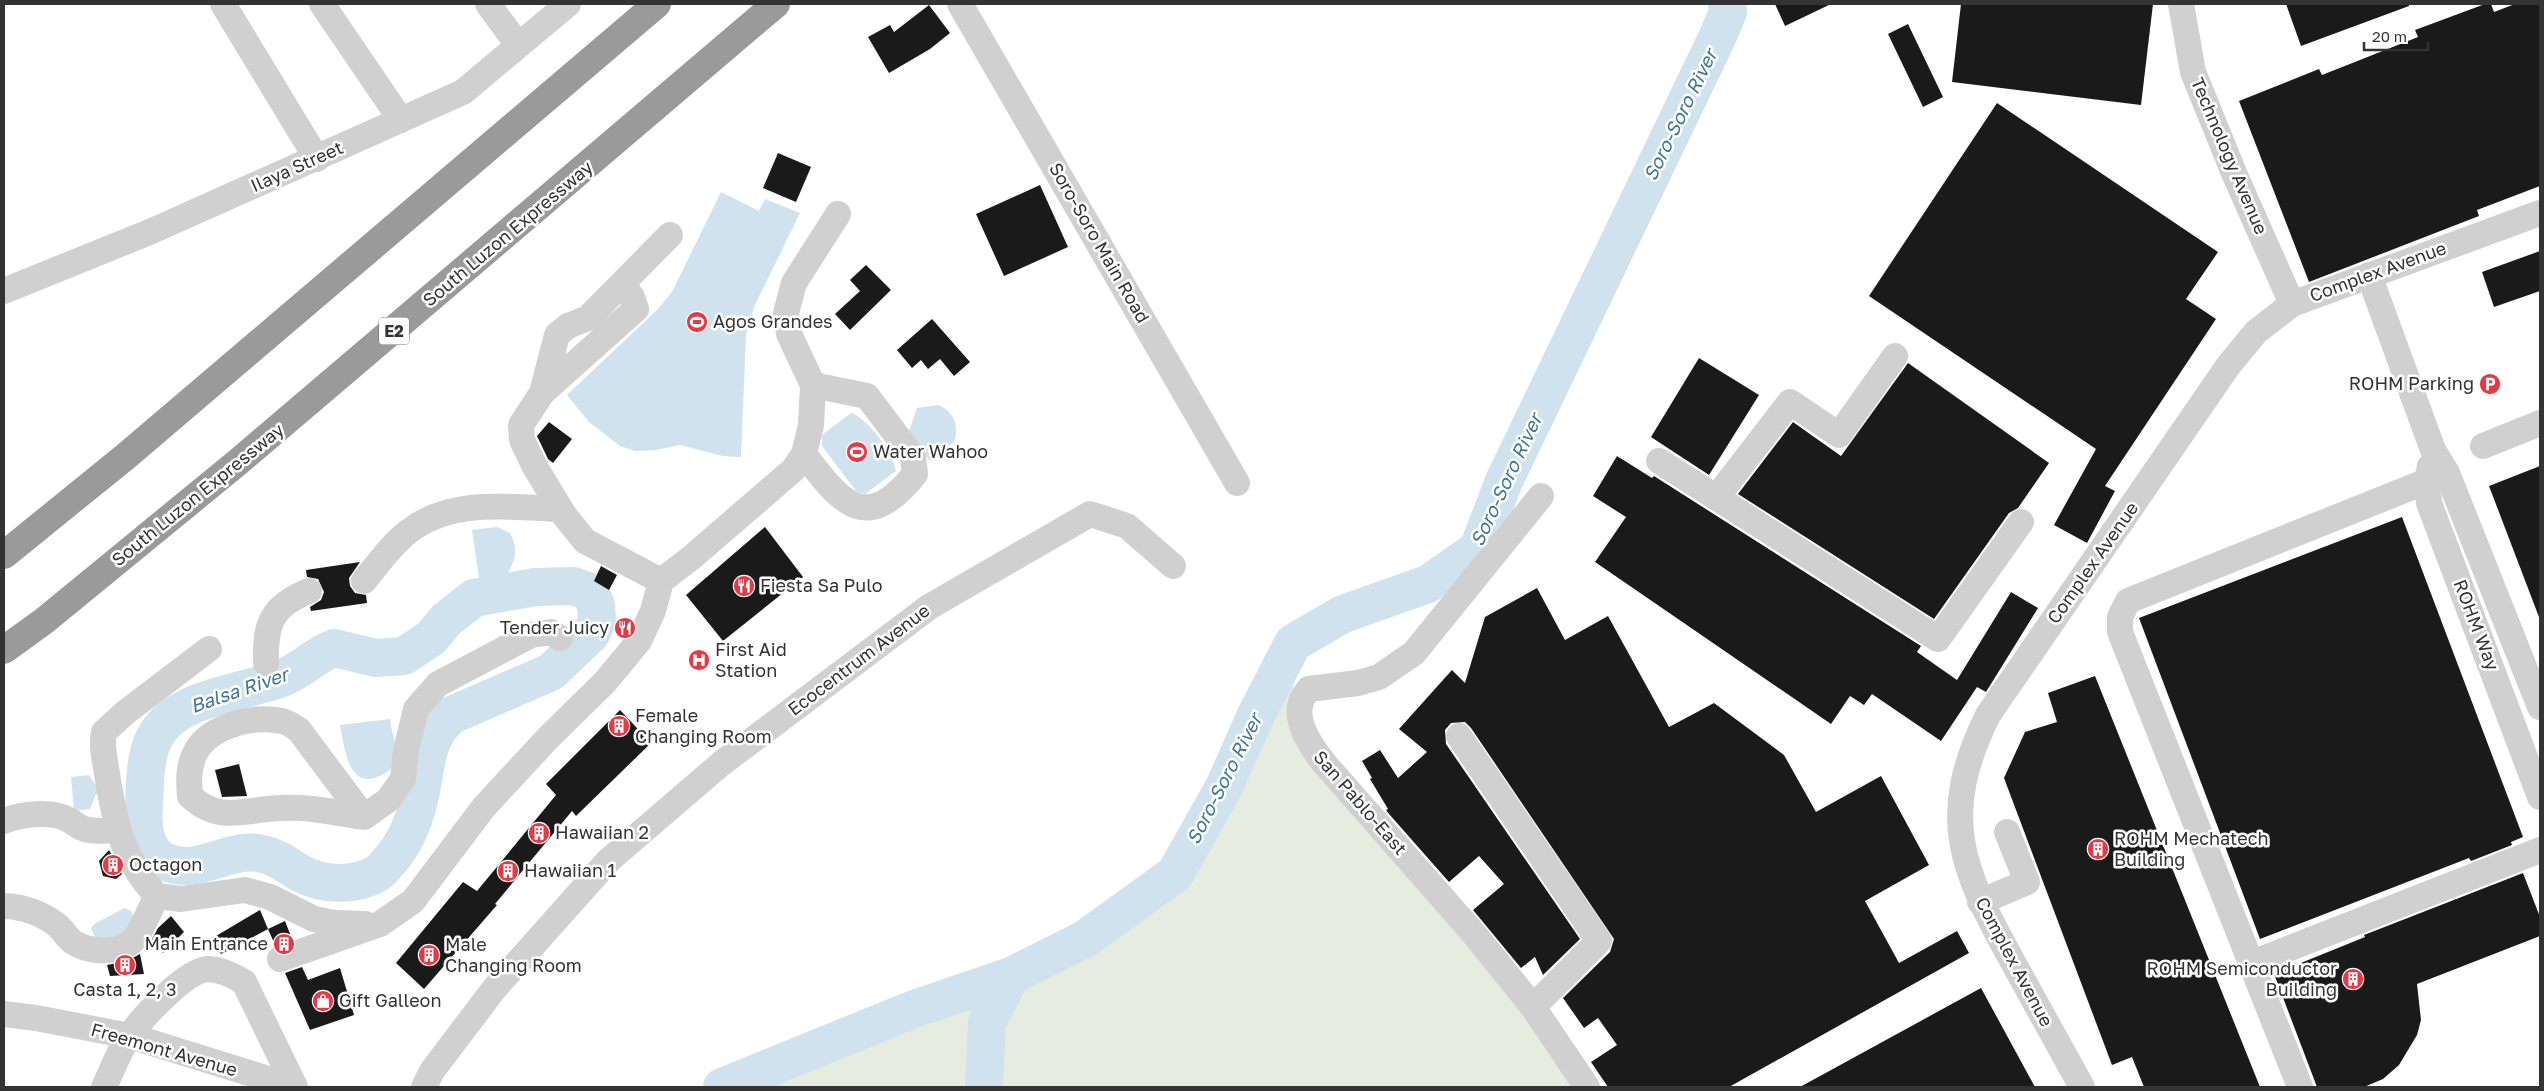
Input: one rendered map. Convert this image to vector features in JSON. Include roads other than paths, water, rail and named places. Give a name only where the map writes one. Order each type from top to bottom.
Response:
[{"type":"highway","points":[[4,555],[125,457],[657,4]]},
{"type":"highway","name":"South Luzon Expressway","points":[[4,650],[44,621],[238,462],[776,4]]},
{"type":"street","points":[[223,4],[317,159]]},
{"type":"street","points":[[322,4],[401,120]]},
{"type":"street","points":[[488,4],[518,45]]},
{"type":"street","name":"Ilaya Street","points":[[4,291],[152,231],[317,159],[463,92],[568,4]]},
{"type":"street","name":"Soro-Soro Main Road","points":[[960,4],[1237,483]]},
{"type":"street","name":"Technology Avenue","points":[[2181,4],[2193,72],[2234,173],[2292,304]]},
{"type":"street","name":"Complex Avenue","points":[[2082,1087],[1980,902],[1966,865],[1961,843],[1960,795],[1974,743],[1988,715],[2228,366],[2256,332],[2292,304],[2540,213]]},
{"type":"street","points":[[280,959],[380,924],[413,901],[484,807],[548,738],[605,682],[639,641],[653,611],[661,581],[780,483],[804,454],[811,425],[813,385],[789,334],[786,313],[794,283],[838,214]]},
{"type":"street","points":[[661,581],[585,541],[560,509],[522,440],[521,425],[542,392],[557,335],[568,326],[588,318],[670,235]]},
{"type":"street","name":"ROHM Way","points":[[2368,276],[2433,450],[2437,477],[2531,659],[2540,707]]},
{"type":"street","points":[[1716,498],[1790,402],[1838,435],[1895,356]]},
{"type":"street","points":[[804,454],[826,484],[844,501],[863,508],[878,506],[892,497],[905,487],[915,474],[913,456],[867,396],[813,385]]},
{"type":"street","points":[[2483,446],[2540,423]]},
{"type":"street","points":[[1659,461],[1938,639],[2021,522]]},
{"type":"street","points":[[2300,1087],[2120,632],[2120,617],[2128,601],[2437,477]]},
{"type":"street","name":"ROHM Way","points":[[2437,477],[2429,503],[2540,797]]},
{"type":"street","name":"San Pablo-East","points":[[1541,496],[1414,653],[1380,677],[1358,683],[1309,688],[1300,704],[1308,742],[1324,764],[1475,935],[1533,1007],[1587,1087]]},
{"type":"street","points":[[364,581],[408,532],[433,517],[477,507],[560,509]]},
{"type":"street","name":"Ecocentrum Avenue","points":[[424,1087],[432,1071],[494,989],[609,860],[722,763],[929,607],[1090,514],[1127,526],[1173,566]]},
{"type":"street","points":[[266,663],[265,637],[276,611],[291,598],[309,591]]},
{"type":"street","points":[[364,816],[299,730],[285,721],[272,719],[234,723],[208,735],[193,757],[188,776],[190,796],[200,806],[214,812],[225,814],[281,808],[364,816],[388,800],[403,779],[406,750],[416,709],[438,684],[531,636],[551,632],[560,638]]},
{"type":"street","points":[[209,649],[126,712],[104,732],[103,747],[117,830],[142,879],[157,896],[181,899],[245,890],[270,897],[314,918],[335,923],[380,924]]},
{"type":"street","points":[[2494,673],[2531,659]]},
{"type":"street","points":[[1459,736],[1599,941],[1533,1007]]},
{"type":"street","points":[[4,820],[25,815],[50,815],[68,819],[78,827],[91,830],[117,830]]},
{"type":"street","points":[[1980,902],[2027,882],[2007,832]]},
{"type":"street","points":[[2252,963],[2540,850]]},
{"type":"street","points":[[4,906],[34,912],[56,925],[72,942],[89,949],[105,950],[124,948],[135,938],[157,896]]},
{"type":"street","points":[[104,1087],[130,1036],[179,983],[199,971],[209,969],[232,975],[244,982],[294,1087]]},
{"type":"street","name":"Freemont Avenue","points":[[4,1014],[130,1036],[294,1087]]},
{"type":"water","name":"Agos Grandes","points":[[721,192],[759,211],[765,199],[800,213],[754,307],[746,335],[741,457],[722,456],[680,445],[656,450],[635,451],[620,446],[589,422],[567,395],[657,310],[672,292]]},
{"type":"water","points":[[939,405],[949,412],[954,420],[956,429],[955,441],[930,461],[908,434],[917,408]]},
{"type":"water","name":"Water Wahoo","points":[[851,413],[858,416],[872,429],[890,455],[896,471],[865,494],[856,491],[822,446],[822,435]]},
{"type":"water","points":[[497,527],[510,533],[513,538],[515,553],[513,563],[508,573],[479,578],[472,530]]},
{"type":"water","points":[[390,719],[396,752],[394,765],[383,775],[377,777],[367,779],[359,776],[353,771],[349,762],[340,725]]},
{"type":"water","points":[[89,775],[95,784],[102,784],[103,794],[96,794],[90,809],[74,811],[71,777]]},
{"type":"water","points":[[125,908],[132,912],[133,918],[125,934],[96,940],[91,928],[94,924]]},
{"type":"waterway","name":"Soro-Soro River","points":[[722,1087],[914,1009],[1011,976],[1085,939],[1175,874],[1224,787],[1256,715],[1293,643],[1343,614],[1428,584],[1478,549],[1504,481],[1716,40],[1728,12],[1727,4]]},
{"type":"waterway","name":"Balsa River","points":[[573,586],[590,592],[596,605],[597,621],[591,634],[551,672],[452,715],[443,724],[431,744],[414,819],[401,846],[376,874],[348,883],[328,882],[300,873],[268,855],[251,852],[201,864],[189,866],[176,865],[158,857],[149,845],[144,830],[147,762],[155,737],[165,724],[178,713],[211,698],[282,678],[334,648],[376,658],[404,656],[431,638],[446,620],[474,598],[535,587],[573,586]]},
{"type":"waterway","points":[[984,1087],[987,1022],[1011,976]]},
{"type":"place","name":"Agos Grandes","points":[[697,322]]},
{"type":"place","name":"ROHM Parking","points":[[2490,384]]},
{"type":"place","name":"Water Wahoo","points":[[857,452]]},
{"type":"place","name":"Fiesta Sa Pulo","points":[[744,586]]},
{"type":"place","name":"Tender Juicy","points":[[625,628]]},
{"type":"place","name":"First Aid Station","points":[[699,660]]},
{"type":"place","name":"Female Changing Room","points":[[619,726]]},
{"type":"place","name":"Hawaiian 2","points":[[539,833]]},
{"type":"place","name":"ROHM Mechatech Building","points":[[2098,849]]},
{"type":"place","name":"Octagon","points":[[113,865]]},
{"type":"place","name":"Hawaiian 1","points":[[508,871]]},
{"type":"place","name":"Main Entrance","points":[[284,944]]},
{"type":"place","name":"Male Changing Room","points":[[429,955]]},
{"type":"place","name":"Casta 1, 2, 3","points":[[125,965]]},
{"type":"place","name":"ROHM Semiconductor Building","points":[[2353,979]]},
{"type":"place","name":"Gift Galleon","points":[[323,1001]]}]
